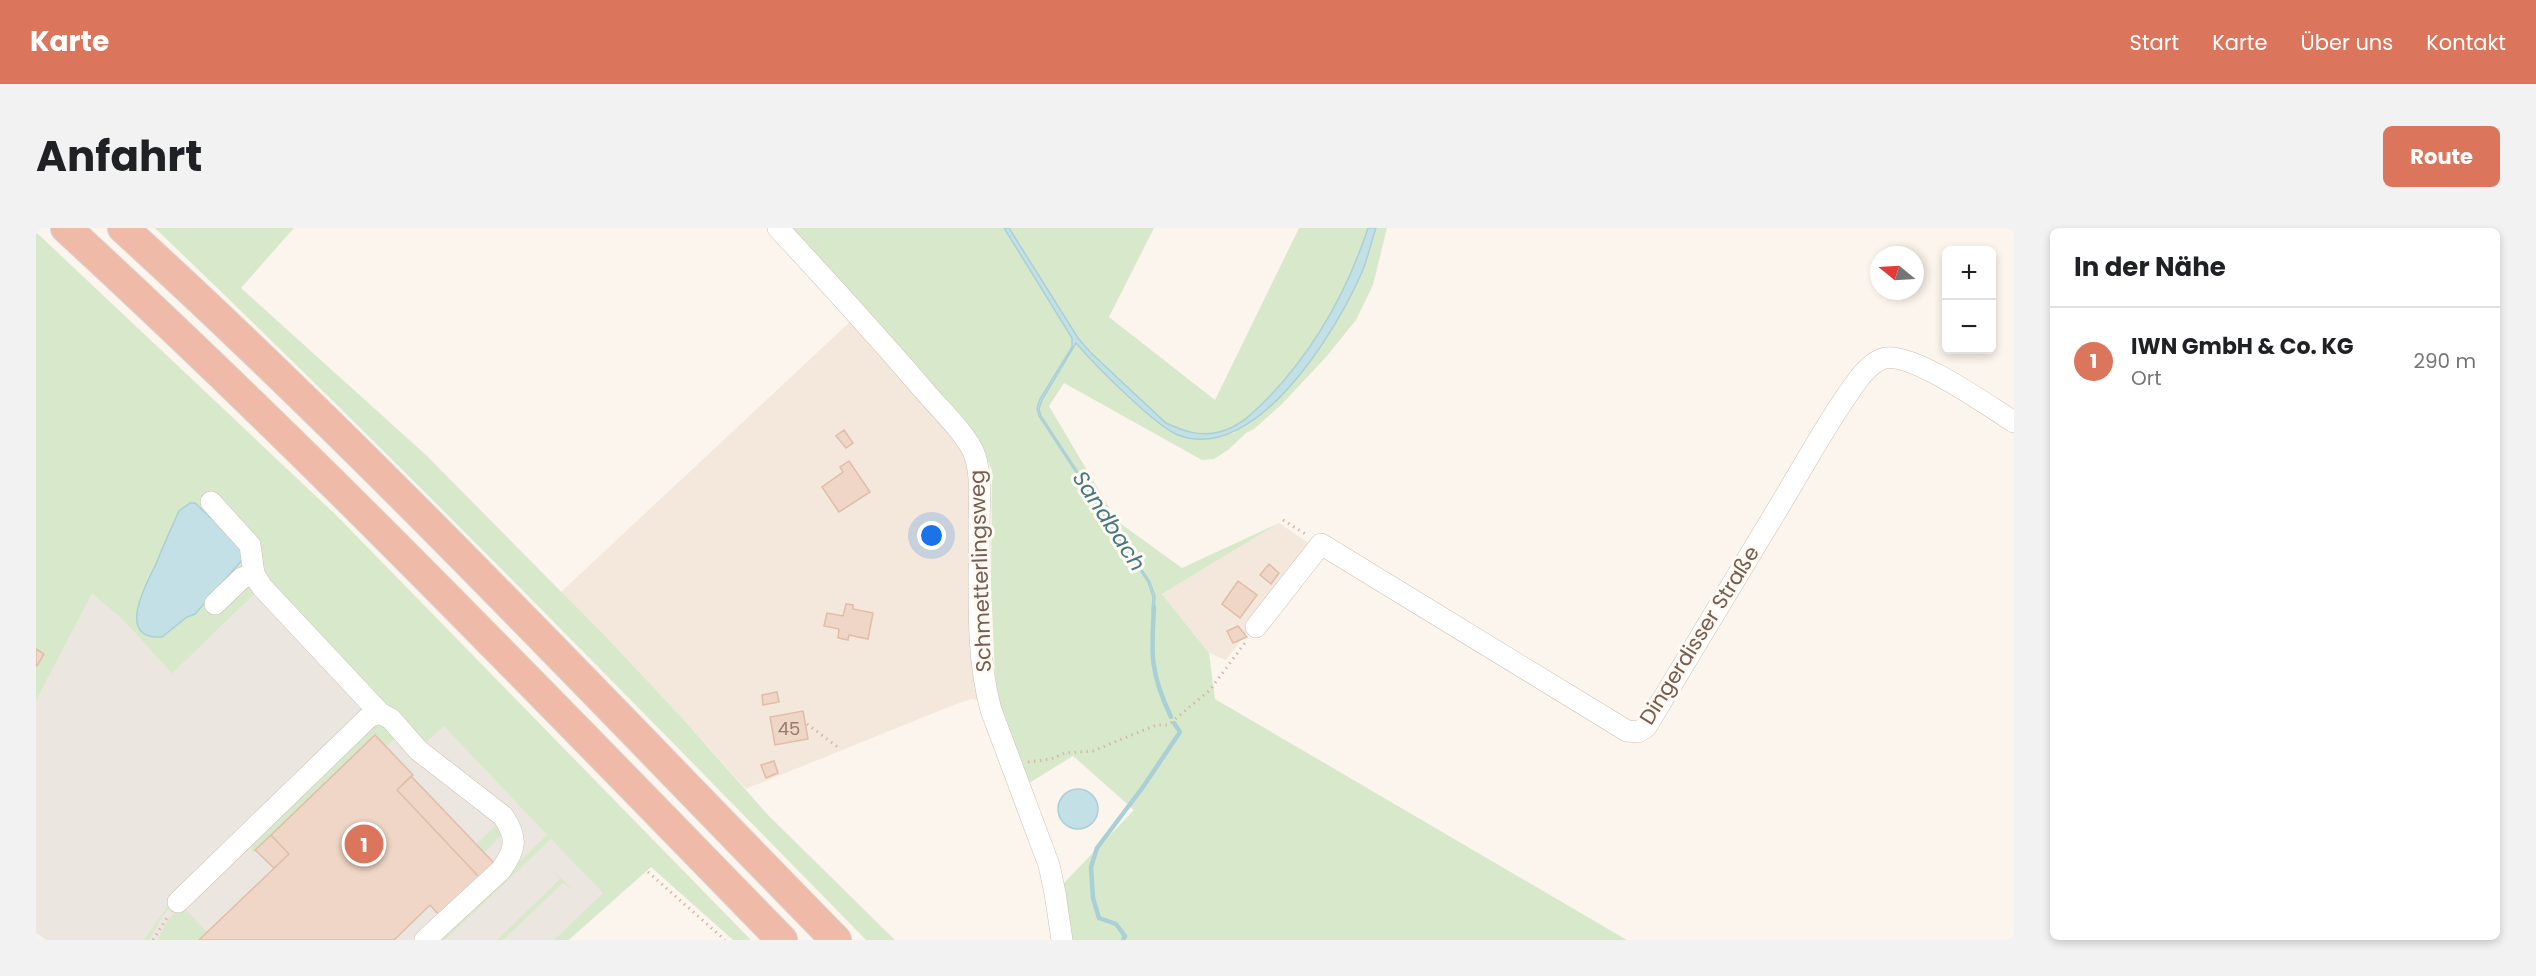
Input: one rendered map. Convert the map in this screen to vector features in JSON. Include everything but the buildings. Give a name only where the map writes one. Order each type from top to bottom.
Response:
[{"type":"highway","points":[[66,228],[199,352],[372,521],[782,940]]},
{"type":"highway","points":[[123,228],[268,365],[409,504],[836,940]]},
{"type":"street","name":"Schmetterlingsweg","points":[[778,228],[929,396],[970,445],[975,456],[979,485],[982,672],[991,711],[1048,865],[1062,940]]},
{"type":"street","name":"Dingerdisser Straße","points":[[1320,544],[1627,731],[1638,732],[1646,727],[1828,426],[1861,377],[1872,365],[1882,358],[1895,357],[1910,362],[1937,375],[2014,422]]},
{"type":"street","points":[[211,502],[250,545],[254,574],[262,587],[380,713],[391,719],[418,750],[503,816],[512,828],[514,842],[510,857],[501,870],[425,940]]},
{"type":"street","points":[[1256,627],[1320,544]]},
{"type":"street","points":[[215,604],[242,578],[254,574]]},
{"type":"street","points":[[178,902],[369,717],[380,713]]},
{"type":"path","points":[[1284,520],[1320,544]]},
{"type":"path","points":[[1011,763],[1050,759],[1065,753],[1093,751],[1142,731],[1168,725],[1210,690],[1256,627]]},
{"type":"path","points":[[807,724],[840,748]]},
{"type":"path","points":[[648,872],[725,940]]},
{"type":"path","points":[[153,940],[178,902]]},
{"type":"shaded area","points":[[852,320],[925,407],[968,453],[971,470],[968,487],[971,493],[980,700],[971,699],[951,706],[746,789],[683,719],[561,592]]},
{"type":"shaded area","points":[[1279,523],[1313,546],[1226,660],[1209,653],[1162,594]]},
{"type":"shaded area","points":[[266,583],[651,867],[569,940],[46,940],[36,933],[36,701],[92,594],[124,621],[172,674]]},
{"type":"green space","points":[[155,228],[294,228],[241,288],[426,455],[606,637],[768,815],[895,940],[866,940],[602,670]]},
{"type":"green space","points":[[784,228],[1004,228],[1072,338],[1072,347],[1037,408],[1039,416],[1149,582],[1153,597],[1152,610],[1155,596],[1150,582],[1041,416],[1039,409],[1076,343],[1088,357],[1163,426],[1179,435],[1198,438],[1234,433],[1300,375],[1342,312],[1363,270],[1376,228],[1387,228],[1373,285],[1356,320],[1327,356],[1282,404],[1254,429],[1214,459],[1202,460],[1064,383],[1049,406],[1117,521],[1182,568],[1279,523],[1162,594],[1209,653],[1215,699],[1627,940],[1070,940],[1062,885],[1134,810],[1073,756],[1026,785],[996,696],[991,587],[992,470],[974,433]]},
{"type":"green space","points":[[1009,228],[1154,228],[1109,317],[1215,400],[1299,228],[1368,228],[1340,296],[1316,338],[1287,377],[1247,418],[1227,430],[1205,434],[1185,431],[1166,423],[1091,353],[1078,338]]},
{"type":"green space","points":[[36,232],[337,516],[751,940],[733,940],[651,867],[568,940],[554,940],[603,893],[551,839],[445,940],[438,940],[547,835],[444,726],[421,747],[388,711],[176,899],[149,940],[144,940],[174,896],[372,707],[266,583],[172,674],[124,621],[92,594],[36,701]]},
{"type":"green space","points":[[377,721],[399,734],[386,747],[375,735],[252,853],[252,840]]},
{"type":"green space","points":[[495,826],[498,826],[502,834],[484,853],[476,844]]},
{"type":"green space","points":[[553,870],[572,889],[563,883],[503,940],[497,940],[560,879]]},
{"type":"green space","points":[[181,905],[207,932],[199,940],[157,940],[167,921]]},
{"type":"water","points":[[1004,228],[1009,228],[1078,338],[1091,353],[1166,423],[1185,431],[1205,434],[1227,430],[1247,418],[1287,377],[1316,338],[1340,296],[1368,228],[1376,228],[1364,267],[1350,297],[1313,357],[1290,386],[1264,412],[1236,430],[1207,439],[1178,435],[1140,407],[1076,343],[1042,400],[1039,409],[1041,416],[1150,582],[1155,596],[1154,611],[1152,611],[1153,597],[1148,582],[1039,416],[1037,408],[1040,399],[1072,347],[1072,338]]},
{"type":"water","points":[[190,503],[195,503],[242,547],[243,559],[195,614],[187,617],[162,637],[148,636],[140,630],[137,620],[141,597],[179,511]]},
{"type":"water","points":[[1078,789],[1086,790],[1092,795],[1097,801],[1097,817],[1092,823],[1086,828],[1078,829],[1070,828],[1064,823],[1059,817],[1058,809],[1059,801],[1064,795],[1070,790]]},
{"type":"waterway","name":"Sandbach","points":[[1154,607],[1152,638],[1154,663],[1159,688],[1171,717]]},
{"type":"waterway","name":"Sandbach","points":[[1123,940],[1125,936],[1116,924],[1099,918],[1093,898],[1091,867],[1097,848],[1143,787],[1180,732],[1174,723]]},
{"type":"place","name":"IWN GmbH & Co. KG","points":[[364,844]]}]
